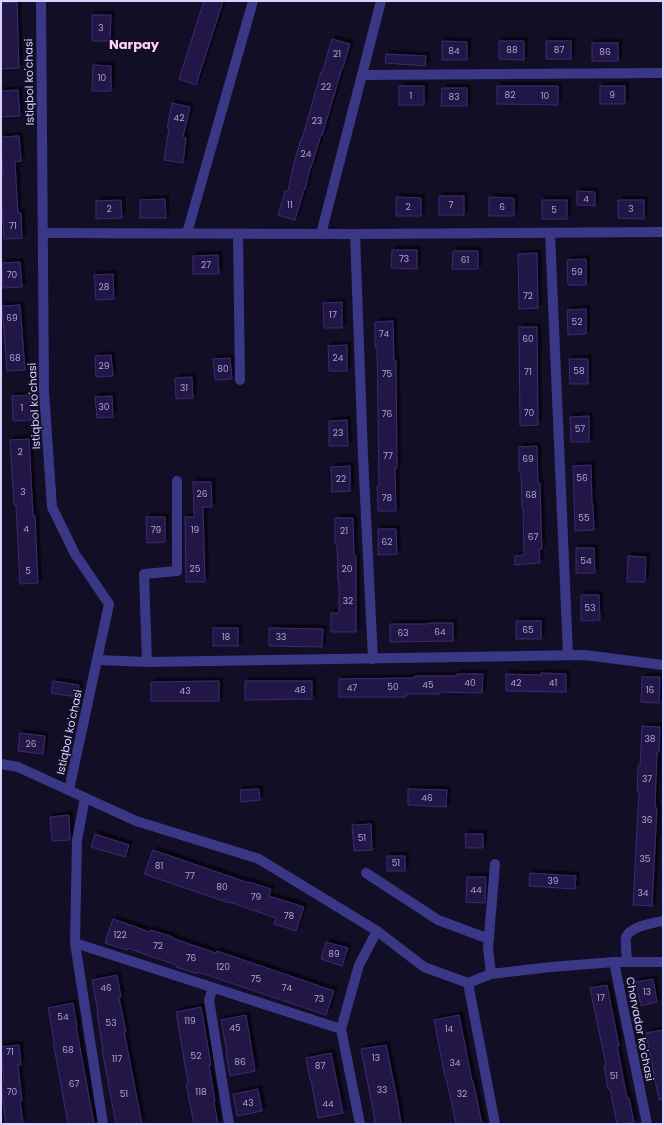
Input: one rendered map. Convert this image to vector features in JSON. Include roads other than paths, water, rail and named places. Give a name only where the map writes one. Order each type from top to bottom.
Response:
[{"type":"street","name":"Istiqbol ko'chasi","points":[[41,1],[44,392],[52,507],[75,554],[109,604],[69,790]]},
{"type":"street","points":[[187,234],[252,1]]},
{"type":"street","points":[[321,234],[381,1]]},
{"type":"street","points":[[362,75],[663,73]]},
{"type":"street","points":[[43,233],[355,234],[663,232]]},
{"type":"street","points":[[550,233],[568,655]]},
{"type":"street","points":[[238,234],[240,380]]},
{"type":"street","points":[[355,234],[363,456],[373,658]]},
{"type":"street","points":[[147,662],[144,574],[177,571],[177,481]]},
{"type":"street","points":[[97,660],[147,662],[585,655],[663,665]]},
{"type":"street","points":[[1,764],[18,767],[136,821],[259,859],[377,931],[424,967],[468,982],[491,974],[614,962],[627,957],[663,962]]},
{"type":"street","points":[[85,798],[77,840],[75,943],[103,1124]]},
{"type":"street","points":[[491,974],[489,944],[496,864]]},
{"type":"street","points":[[366,873],[438,920],[489,944]]},
{"type":"street","points":[[627,957],[626,938],[630,931],[643,925],[663,921]]},
{"type":"street","points":[[360,1124],[341,1029],[359,965],[377,931]]},
{"type":"street","points":[[75,943],[341,1029]]},
{"type":"street","name":"Chorvador ko'chasi","points":[[614,962],[647,1124]]},
{"type":"street","points":[[468,982],[495,1124]]},
{"type":"street","points":[[213,988],[209,1000],[229,1124]]},
{"type":"district","name":"Narpay","points":[[134,44]]}]
